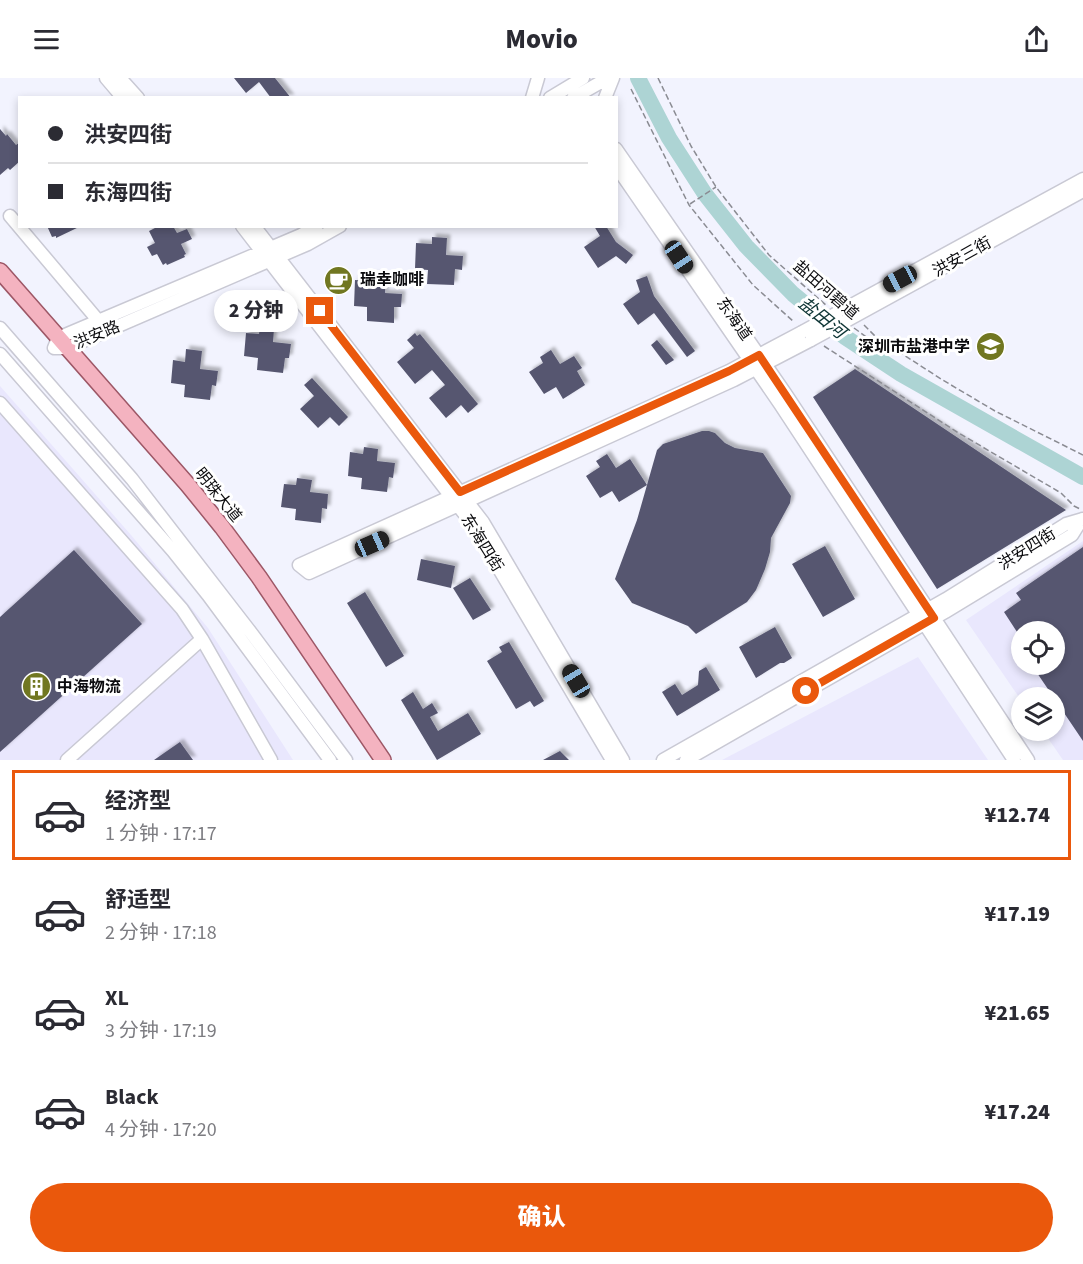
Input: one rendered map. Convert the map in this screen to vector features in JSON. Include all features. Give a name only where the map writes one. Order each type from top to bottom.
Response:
[{"type":"main road","name":"明珠大道","points":[[0,271],[214,533],[371,760]]},
{"type":"main road","name":"明珠大道","points":[[0,286],[60,344],[188,485],[222,527],[259,577],[383,760]]},
{"type":"street","points":[[106,78],[121,96]]},
{"type":"street","points":[[120,78],[136,96]]},
{"type":"street","points":[[533,96],[538,78]]},
{"type":"street","points":[[554,96],[572,88],[608,78]]},
{"type":"street","points":[[606,96],[613,78]]},
{"type":"street","name":"东海道","points":[[618,152],[926,616],[1028,760]]},
{"type":"street","name":"东海道","points":[[618,169],[757,362]]},
{"type":"street","name":"洪安三街","points":[[844,317],[1083,179]]},
{"type":"street","name":"洪安三街","points":[[459,499],[298,565],[309,573],[459,499],[757,362],[1083,191]]},
{"type":"street","points":[[10,216],[18,226]]},
{"type":"street","points":[[20,228],[102,326]]},
{"type":"street","name":"东海四街","points":[[244,228],[270,254],[459,499],[483,522],[623,760]]},
{"type":"street","name":"东海四街","points":[[255,228],[270,254]]},
{"type":"street","name":"洪安路","points":[[60,344],[270,254],[313,228]]},
{"type":"street","name":"洪安路","points":[[270,254],[308,244],[336,228]]},
{"type":"street","points":[[0,328],[139,488],[346,760]]},
{"type":"street","points":[[0,354],[173,551],[330,760]]},
{"type":"street","points":[[0,403],[182,609],[202,639],[271,760]]},
{"type":"street","name":"东海四街","points":[[459,499],[612,760]]},
{"type":"street","name":"洪安四街","points":[[663,760],[1072,534],[1083,519]]},
{"type":"street","name":"东海道","points":[[926,616],[1014,760]]},
{"type":"street","name":"洪安四街","points":[[686,760],[926,616]]},
{"type":"street","points":[[67,760],[202,639]]},
{"type":"path","name":"盐田河碧道","points":[[658,78],[691,146],[716,187],[769,255],[872,341],[876,337],[995,411],[1083,455]]},
{"type":"path","points":[[631,89],[689,205],[753,285],[792,320]]},
{"type":"path","points":[[689,205],[716,187]]},
{"type":"path","points":[[844,317],[876,337]]},
{"type":"path","points":[[826,348],[957,432],[1061,494],[1074,506],[1083,510]]},
{"type":"shaded area","points":[[0,386],[131,535],[208,628],[293,760],[0,760]]},
{"type":"shaded area","points":[[1083,541],[1083,760],[1063,760],[1050,741],[1065,741],[1065,687],[1012,687],[966,620]]},
{"type":"shaded area","points":[[918,657],[988,760],[722,760]]},
{"type":"building","points":[[234,78],[275,78],[289,96],[270,96],[259,82],[246,93]]},
{"type":"building","points":[[0,129],[16,145],[18,144],[18,163],[0,175]]},
{"type":"building","points":[[48,228],[77,228],[56,238],[56,236],[52,237]]},
{"type":"building","points":[[155,228],[174,228],[177,233],[187,229],[192,239],[181,244],[186,254],[185,257],[163,265],[157,254],[152,256],[147,247],[155,243],[149,231]]},
{"type":"building","points":[[595,228],[607,228],[616,242],[633,255],[626,264],[616,256],[598,268],[584,247],[600,236]]},
{"type":"building","points":[[432,237],[447,238],[446,255],[463,256],[462,270],[455,269],[454,285],[427,284],[428,270],[415,269],[416,243],[432,244]]},
{"type":"building","points":[[371,275],[386,276],[385,293],[402,294],[401,307],[394,307],[394,323],[367,321],[367,307],[354,306],[355,280],[371,281]]},
{"type":"building","points":[[647,276],[654,296],[695,351],[687,357],[654,313],[638,325],[623,304],[640,292],[636,280]]},
{"type":"building","points":[[260,327],[274,329],[273,342],[291,344],[289,358],[285,358],[283,373],[257,370],[258,358],[244,356],[246,333],[259,334]]},
{"type":"building","points":[[415,333],[417,336],[420,334],[478,404],[468,413],[461,405],[446,418],[429,398],[445,385],[432,370],[415,384],[397,362],[414,348],[407,340]]},
{"type":"building","points":[[657,340],[674,360],[666,365],[651,345]]},
{"type":"building","points":[[186,349],[202,351],[200,369],[218,371],[216,386],[212,385],[210,400],[184,397],[185,385],[171,383],[173,360],[185,362]]},
{"type":"building","points":[[551,350],[560,364],[574,356],[582,368],[577,371],[585,385],[563,399],[556,387],[544,394],[529,372],[543,363],[540,357]]},
{"type":"building","points":[[855,369],[1066,510],[937,589],[813,397]]},
{"type":"building","points":[[312,378],[348,417],[339,426],[330,417],[318,428],[300,409],[314,396],[304,385]]},
{"type":"building","points":[[702,431],[715,433],[725,443],[735,448],[763,453],[791,496],[790,503],[771,538],[770,552],[756,590],[747,602],[696,634],[688,626],[632,603],[615,579],[637,520],[657,450],[663,444]]},
{"type":"building","points":[[364,447],[378,449],[377,461],[395,463],[393,478],[389,477],[387,492],[361,489],[362,478],[348,476],[350,452],[363,454]]},
{"type":"building","points":[[607,454],[616,468],[630,459],[647,485],[619,502],[612,491],[600,498],[586,476],[600,467],[596,461]]},
{"type":"building","points":[[297,478],[312,480],[310,492],[328,494],[327,509],[322,508],[321,523],[295,520],[296,509],[281,507],[284,484],[296,485]]},
{"type":"building","points":[[825,546],[855,599],[823,617],[792,564]]},
{"type":"building","points":[[1083,547],[1083,741],[1065,714],[1065,687],[1047,687],[1038,675],[1065,675],[1065,621],[1011,623],[1004,612],[1021,600],[1016,593]]},
{"type":"building","name":"中海物流","points":[[74,550],[142,624],[0,752],[0,617]]},
{"type":"building","points":[[421,559],[455,566],[451,588],[417,580]]},
{"type":"building","points":[[470,578],[491,610],[473,620],[453,588]]},
{"type":"building","points":[[365,592],[404,656],[386,667],[347,603]]},
{"type":"building","points":[[775,627],[792,658],[756,678],[739,647]]},
{"type":"building","points":[[509,642],[544,701],[534,707],[530,701],[516,709],[487,661],[502,652],[499,647]]},
{"type":"building","points":[[706,667],[720,690],[677,716],[662,692],[675,684],[682,695],[698,685],[699,671]]},
{"type":"building","points":[[413,692],[423,709],[432,703],[438,713],[430,717],[438,731],[468,713],[481,734],[437,760],[401,700]]},
{"type":"building","points":[[180,742],[193,760],[154,760]]},
{"type":"building","points":[[560,751],[569,760],[543,760]]},
{"type":"waterway","name":"盐田河","points":[[638,78],[669,138],[705,194],[746,246],[793,294],[845,337],[901,374],[1083,477]]},
{"type":"place","name":"瑞幸咖啡","points":[[339,280]]},
{"type":"place","name":"深圳市盐港中学","points":[[991,347]]},
{"type":"place","name":"中海物流","points":[[36,687]]},
{"type":"route","points":[[320,311],[460,492],[729,371],[759,355],[934,618],[806,691]]}]
